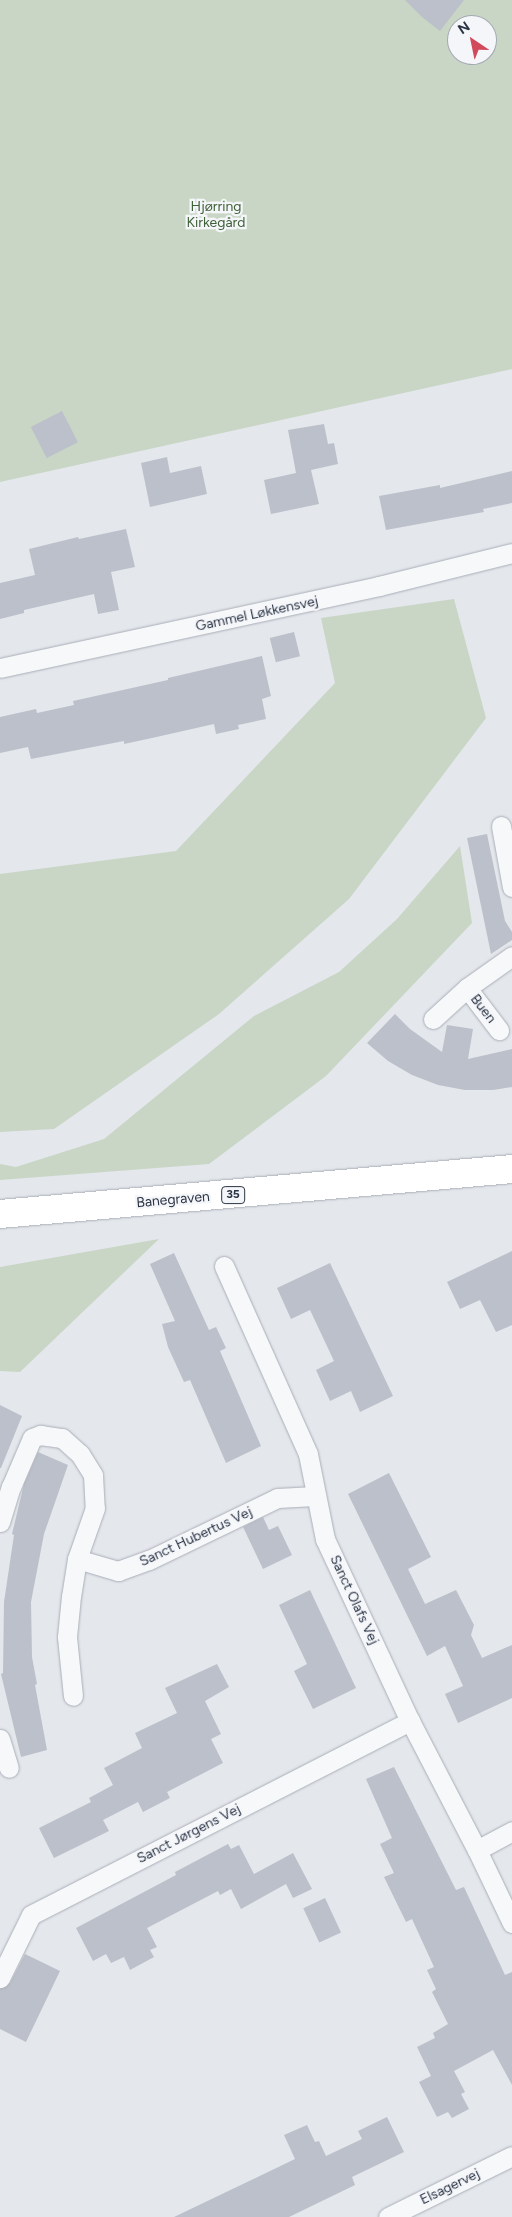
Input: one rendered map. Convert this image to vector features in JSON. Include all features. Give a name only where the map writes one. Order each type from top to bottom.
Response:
[{"type":"main road","name":"Banegraven","points":[[0,1214],[465,1175],[512,1169]]},
{"type":"main road","name":"Banegraven","points":[[465,1175],[512,1174]]},
{"type":"street","name":"Gammel Løkkensvej","points":[[0,668],[369,589],[512,553]]},
{"type":"street","points":[[501,826],[512,887]]},
{"type":"street","name":"Buen","points":[[434,1019],[467,988],[512,956]]},
{"type":"street","name":"Buen","points":[[467,988],[499,1030]]},
{"type":"street","name":"Sanct Olafs Vej","points":[[224,1266],[308,1454],[325,1539],[410,1721],[477,1850],[512,1923]]},
{"type":"street","points":[[0,1522],[11,1487],[32,1438],[40,1435],[62,1438],[80,1454],[93,1475],[95,1508],[76,1559],[67,1637],[73,1696]]},
{"type":"street","name":"Sanct Hubertus Vej","points":[[76,1559],[118,1571],[149,1560],[277,1498],[315,1496]]},
{"type":"street","name":"Sanct Jørgens Vej","points":[[0,1978],[31,1915],[410,1721]]},
{"type":"street","points":[[0,1739],[9,1768]]},
{"type":"street","points":[[477,1850],[512,1831]]},
{"type":"street","name":"Elsagervej","points":[[388,2217],[512,2156]]},
{"type":"green space","name":"Hjørring Kirkegård","points":[[0,0],[512,0],[512,369],[0,482]]},
{"type":"green space","points":[[454,599],[486,718],[349,899],[219,1014],[54,1129],[0,1132],[0,874],[176,851],[335,683],[321,618]]},
{"type":"green space","points":[[460,846],[472,923],[326,1076],[209,1164],[0,1180],[0,1164],[16,1167],[104,1139],[254,1016],[339,972],[397,919]]},
{"type":"green space","points":[[159,1239],[20,1372],[0,1371],[0,1267]]},
{"type":"building","points":[[405,0],[464,0],[452,15],[447,15],[447,22],[440,31]]},
{"type":"building","points":[[62,411],[78,442],[47,458],[31,427]]},
{"type":"building","points":[[324,424],[328,444],[334,443],[338,464],[311,470],[319,504],[271,514],[264,480],[296,473],[288,430]]},
{"type":"building","points":[[167,457],[170,473],[201,466],[207,494],[150,507],[141,463]]},
{"type":"building","points":[[512,471],[512,503],[483,509],[484,512],[386,530],[379,496],[440,485],[440,488]]},
{"type":"building","points":[[126,529],[135,567],[111,572],[119,610],[98,614],[94,594],[24,610],[24,613],[0,619],[0,583],[35,575],[29,549],[78,537],[79,539]]},
{"type":"building","points":[[294,632],[300,656],[276,662],[270,638]]},
{"type":"building","points":[[262,656],[271,696],[262,699],[266,719],[238,725],[239,729],[216,734],[214,724],[124,744],[124,741],[31,759],[28,747],[0,753],[0,717],[36,709],[37,713],[74,705],[73,701],[168,680],[168,678]]},
{"type":"building","points":[[487,834],[505,921],[512,932],[512,940],[491,954],[467,838]]},
{"type":"building","points":[[395,1014],[410,1029],[442,1052],[447,1025],[473,1029],[468,1059],[512,1049],[512,1087],[493,1090],[465,1090],[438,1085],[412,1075],[388,1061],[367,1043]]},
{"type":"building","points":[[512,1251],[512,1325],[496,1332],[480,1300],[460,1309],[447,1282]]},
{"type":"building","points":[[174,1253],[209,1330],[216,1327],[226,1348],[220,1351],[261,1446],[226,1463],[190,1380],[184,1382],[168,1347],[162,1324],[175,1321],[150,1264]]},
{"type":"building","points":[[330,1263],[393,1396],[360,1412],[351,1391],[330,1401],[316,1370],[334,1361],[310,1310],[291,1319],[277,1288]]},
{"type":"building","points":[[0,1405],[22,1416],[1,1468],[0,1468]]},
{"type":"building","points":[[38,1452],[68,1465],[44,1534],[31,1602],[32,1657],[37,1684],[35,1685],[47,1750],[21,1757],[1,1674],[3,1673],[4,1602],[14,1535],[12,1534],[24,1484]]},
{"type":"building","points":[[389,1473],[431,1557],[408,1569],[425,1604],[456,1590],[474,1625],[471,1635],[482,1658],[512,1645],[512,1698],[458,1723],[445,1694],[463,1686],[445,1646],[427,1656],[348,1494]]},
{"type":"building","points":[[263,1517],[269,1530],[278,1526],[292,1555],[263,1569],[243,1527]]},
{"type":"building","points":[[310,1590],[356,1688],[313,1709],[294,1671],[307,1664],[279,1605]]},
{"type":"building","points":[[217,1664],[229,1687],[205,1701],[221,1734],[211,1739],[223,1763],[167,1792],[170,1798],[143,1812],[138,1802],[103,1820],[109,1831],[54,1858],[39,1828],[91,1802],[89,1798],[113,1785],[104,1768],[142,1748],[135,1733],[177,1713],[165,1688]]},
{"type":"building","points":[[394,1767],[456,1890],[464,1887],[505,1975],[512,1972],[512,2085],[493,2050],[454,2071],[465,2092],[461,2094],[469,2109],[452,2118],[448,2112],[437,2117],[419,2082],[431,2076],[417,2047],[435,2038],[433,2033],[448,2024],[432,1992],[436,1989],[427,1970],[434,1967],[412,1919],[406,1922],[384,1877],[394,1873],[380,1844],[392,1838],[366,1779]]},
{"type":"building","points":[[228,1844],[231,1849],[239,1845],[254,1874],[293,1853],[312,1889],[293,1898],[286,1884],[241,1909],[231,1889],[220,1895],[218,1891],[147,1928],[157,1947],[150,1950],[154,1957],[130,1970],[124,1957],[111,1963],[106,1954],[93,1961],[76,1928],[176,1875],[175,1872]]},
{"type":"building","points":[[325,1898],[341,1932],[319,1943],[303,1908]]},
{"type":"building","points":[[25,1954],[60,1971],[26,2042],[0,2029],[0,1989],[10,1983]]},
{"type":"building","points":[[387,2117],[404,2152],[352,2177],[355,2185],[289,2217],[174,2217],[295,2159],[284,2135],[307,2125],[315,2142],[319,2141],[326,2156],[362,2139],[358,2131]]}]
